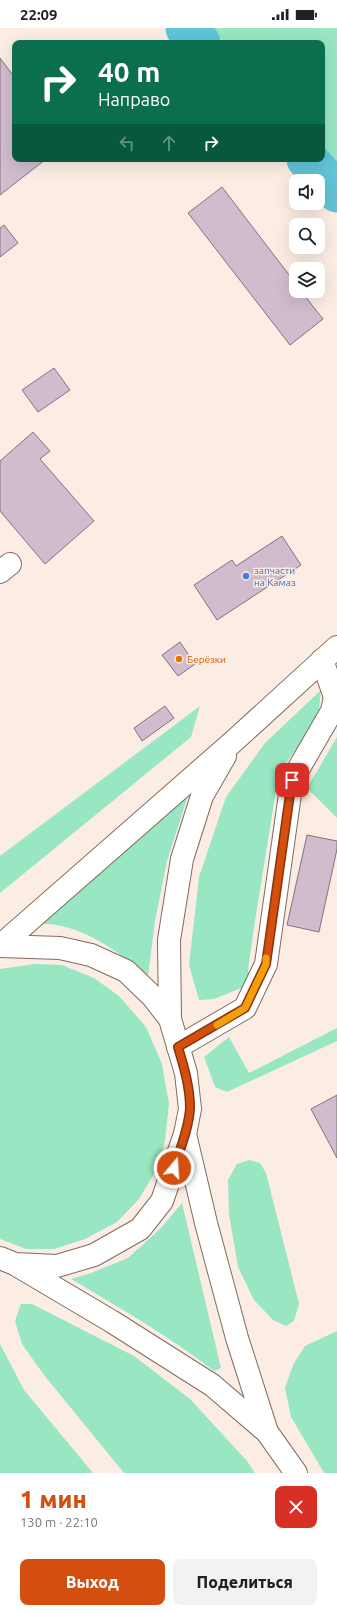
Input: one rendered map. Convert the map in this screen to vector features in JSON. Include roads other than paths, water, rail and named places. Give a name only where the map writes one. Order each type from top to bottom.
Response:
[{"type":"main road","points":[[0,946],[235,740],[329,653]]},
{"type":"main road","points":[[178,1047],[245,1008],[266,964],[292,780],[332,711],[335,697],[329,653]]},
{"type":"main road","points":[[8,1261],[57,1266],[94,1254],[140,1229],[162,1201],[185,1134],[190,1109],[186,1073],[170,1019],[169,940],[182,859],[202,796],[235,740]]},
{"type":"main road","points":[[0,946],[60,948],[91,955],[126,971],[152,996],[170,1019]]},
{"type":"main road","points":[[185,1134],[206,1224],[236,1338],[267,1432]]},
{"type":"main road","points":[[8,1261],[111,1321],[212,1385],[267,1432],[296,1473]]},
{"type":"waterway","points":[[186,28],[197,40]]},
{"type":"waterway","points":[[310,162],[337,192]]},
{"type":"place","name":"запчасти на Камаз","points":[[246,576]]},
{"type":"place","name":"Берёзки","points":[[179,659]]}]
